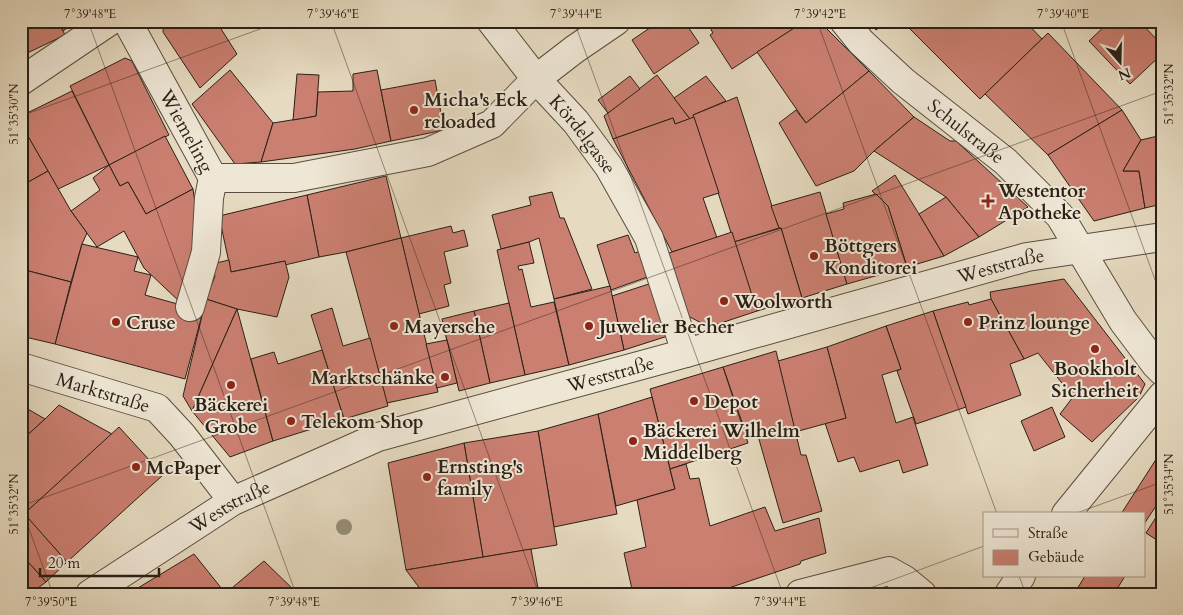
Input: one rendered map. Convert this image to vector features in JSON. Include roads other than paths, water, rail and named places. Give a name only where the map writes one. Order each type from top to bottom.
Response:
[{"type":"street","points":[[21,81],[110,21]]},
{"type":"street","name":"Wiemeling","points":[[127,21],[213,178],[209,198],[206,252],[190,307]]},
{"type":"street","points":[[491,21],[536,79],[616,21]]},
{"type":"street","name":"Schulstraße","points":[[844,21],[861,42],[903,81],[1006,162],[1060,216],[1123,321],[1162,371]]},
{"type":"street","name":"Kördelgasse","points":[[213,178],[294,178],[428,152],[492,124],[536,79],[576,122],[609,167],[649,238],[686,353]]},
{"type":"street","name":"Weststraße","points":[[90,594],[233,501],[378,437],[1027,257],[1162,237]]},
{"type":"street","name":"Marktstraße","points":[[21,367],[157,408],[182,435],[233,501]]},
{"type":"street","points":[[1068,512],[1162,396]]},
{"type":"street","points":[[800,594],[889,571],[905,580],[922,594]]},
{"type":"street","points":[[1010,594],[1020,578]]},
{"type":"place","name":"Micha's Eck reloaded","points":[[414,110]]},
{"type":"place","name":"Westentor Apotheke","points":[[988,201]]},
{"type":"place","name":"Böttgers Konditorei","points":[[814,256]]},
{"type":"place","name":"Woolworth","points":[[724,301]]},
{"type":"place","name":"Cruse","points":[[116,322]]},
{"type":"place","name":"Prinz lounge","points":[[968,322]]},
{"type":"place","name":"Mayersche","points":[[394,326]]},
{"type":"place","name":"Juwelier Becher","points":[[589,326]]},
{"type":"place","name":"Bookholt Sicherheit","points":[[1095,349]]},
{"type":"place","name":"Marktschänke","points":[[445,377]]},
{"type":"place","name":"Bäckerei Grobe","points":[[231,385]]},
{"type":"place","name":"Depot","points":[[694,401]]},
{"type":"place","name":"Telekom Shop","points":[[291,421]]},
{"type":"place","name":"Bäckerei Wilhelm Middelberg","points":[[633,441]]},
{"type":"place","name":"McPaper","points":[[136,467]]},
{"type":"place","name":"Ernsting's family","points":[[427,477]]}]
